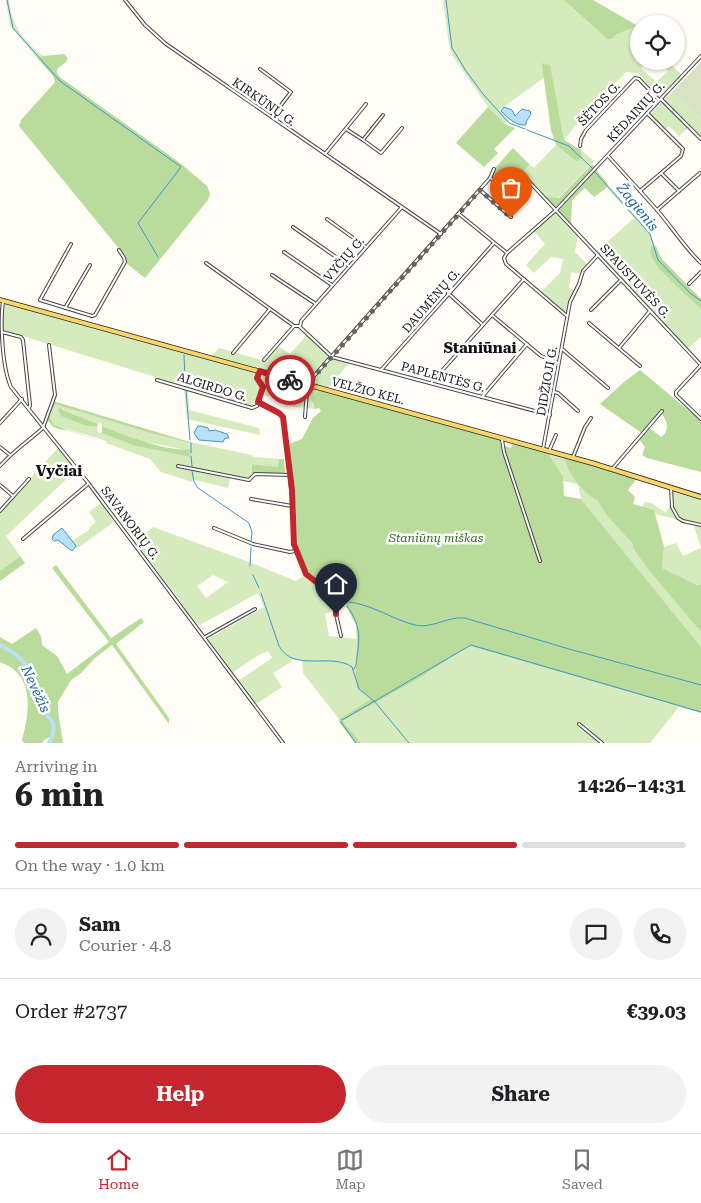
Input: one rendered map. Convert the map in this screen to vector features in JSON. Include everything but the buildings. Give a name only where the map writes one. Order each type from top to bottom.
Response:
[{"type":"main road","name":"VELŽIO KEL.","points":[[2,300],[573,457],[701,497]]},
{"type":"street","name":"KIRKŪNŲ G.","points":[[125,0],[145,26],[154,34],[271,118],[402,207]]},
{"type":"street","name":"KĖDAINIŲ G.","points":[[507,253],[556,210],[701,56]]},
{"type":"street","points":[[260,69],[292,92],[271,118]]},
{"type":"street","name":"ŠĖTOS G.","points":[[580,146],[581,139],[586,130],[637,77],[660,100]]},
{"type":"street","points":[[660,100],[701,139]]},
{"type":"street","points":[[325,154],[366,104]]},
{"type":"street","points":[[640,191],[681,156],[683,149],[648,113]]},
{"type":"street","points":[[363,140],[383,115]]},
{"type":"street","points":[[346,128],[381,153],[402,128]]},
{"type":"street","points":[[608,155],[672,226],[687,249],[701,263]]},
{"type":"street","points":[[305,417],[307,392],[314,377],[480,190],[490,178],[494,169]]},
{"type":"street","name":"SPAUSTUVĖS G.","points":[[490,178],[505,187],[521,173],[701,365]]},
{"type":"street","points":[[662,173],[679,190]]},
{"type":"street","points":[[657,210],[700,173]]},
{"type":"street","points":[[480,190],[511,218]]},
{"type":"street","points":[[402,207],[441,234]]},
{"type":"street","name":"VYČIŲ G.","points":[[299,326],[301,321],[332,285],[402,207]]},
{"type":"street","points":[[458,214],[507,253],[504,258],[505,262],[567,316]]},
{"type":"street","points":[[327,219],[366,247]]},
{"type":"street","points":[[293,227],[349,266]]},
{"type":"street","name":"DAUMĖNŲ G.","points":[[381,370],[494,243]]},
{"type":"street","points":[[72,244],[39,299],[94,316],[125,262],[119,250]]},
{"type":"street","points":[[284,252],[332,285]]},
{"type":"street","name":"DIDŽIOJI G.","points":[[543,449],[570,302],[583,271],[598,256]]},
{"type":"street","points":[[206,263],[294,326],[299,326],[332,357]]},
{"type":"street","points":[[66,308],[90,265]]},
{"type":"street","points":[[689,284],[701,272]]},
{"type":"street","points":[[272,275],[316,304]]},
{"type":"street","points":[[431,383],[524,279]]},
{"type":"street","points":[[591,310],[622,280]]},
{"type":"street","points":[[448,294],[483,325]]},
{"type":"street","name":"SAVANORIŲ G.","points":[[2,300],[2,332],[8,378],[12,387],[89,484],[283,743]]},
{"type":"street","points":[[233,353],[270,309]]},
{"type":"street","points":[[72,320],[74,311]]},
{"type":"street","points":[[619,348],[650,311]]},
{"type":"street","points":[[492,315],[545,358],[558,363]]},
{"type":"street","points":[[589,323],[640,366]]},
{"type":"street","points":[[264,360],[294,326]]},
{"type":"street","points":[[2,332],[21,337],[23,340],[29,408]]},
{"type":"street","points":[[482,397],[527,344]]},
{"type":"street","points":[[0,466],[10,455],[30,441],[44,426],[54,395],[48,345]]},
{"type":"street","points":[[561,348],[608,388]]},
{"type":"street","name":"PAPLENTĖS G.","points":[[332,357],[550,415]]},
{"type":"street","points":[[701,365],[676,392],[676,395],[701,419]]},
{"type":"street","points":[[260,371],[257,378],[263,387],[258,402],[283,417],[293,506],[293,538],[296,550],[306,574],[340,601],[335,610],[341,636]]},
{"type":"street","name":"ALGIRDO G.","points":[[158,380],[250,408],[255,407],[258,402]]},
{"type":"street","points":[[554,392],[558,393],[578,411]]},
{"type":"street","points":[[0,423],[22,399]]},
{"type":"street","points":[[612,469],[662,411]]},
{"type":"street","points":[[573,457],[585,427],[591,418]]},
{"type":"street","points":[[550,451],[556,435]]},
{"type":"street","points":[[503,438],[504,452],[540,561]]},
{"type":"street","points":[[0,447],[10,455]]},
{"type":"street","points":[[178,466],[249,480],[255,474],[290,475]]},
{"type":"street","points":[[0,511],[29,479]]},
{"type":"street","points":[[23,539],[89,484]]},
{"type":"street","points":[[0,485],[13,496]]},
{"type":"street","points":[[671,487],[672,508],[678,518],[701,525]]},
{"type":"street","points":[[251,499],[293,506]]},
{"type":"street","points":[[214,528],[253,544],[290,552],[296,550]]},
{"type":"street","points":[[204,638],[255,609]]},
{"type":"street","points":[[578,724],[602,743]]},
{"type":"green space","points":[[6,0],[9,0],[10,9],[19,31],[29,44],[43,56],[37,58],[10,26]]},
{"type":"green space","points":[[443,0],[564,0],[607,39],[611,39],[617,34],[630,29],[630,70],[643,70],[656,82],[667,70],[677,70],[682,75],[661,97],[637,73],[626,72],[564,140],[557,103],[542,66],[544,78],[499,110],[509,120],[505,124],[491,111],[452,55]]},
{"type":"green space","points":[[564,0],[593,0],[630,21],[630,29],[617,34],[611,39],[607,39]]},
{"type":"green space","points":[[64,54],[68,58],[57,69],[57,73],[61,78],[180,163],[207,186],[210,194],[208,200],[145,278],[126,263],[125,256],[19,126],[21,120],[55,82],[53,76],[37,58]]},
{"type":"green space","points":[[701,62],[701,119],[672,92]]},
{"type":"green space","points":[[543,63],[550,65],[564,140],[581,150],[582,157],[577,162],[556,145],[551,130]]},
{"type":"green space","points":[[672,92],[701,119],[701,140],[688,128],[679,136],[669,126],[665,129],[650,114]]},
{"type":"green space","points":[[488,107],[505,124],[515,128],[494,149],[498,153],[484,167],[456,143]]},
{"type":"green space","points":[[556,145],[577,162],[582,157],[581,150],[594,161],[557,199],[544,197],[522,172],[530,165],[534,168]]},
{"type":"green space","points":[[513,148],[530,165],[504,186],[491,176],[496,167]]},
{"type":"green space","points":[[592,164],[609,186],[594,197],[585,188],[572,200],[571,225],[544,197],[559,198]]},
{"type":"green space","points":[[609,186],[650,232],[666,275],[701,309],[701,337],[687,349],[596,252],[634,218],[607,188]]},
{"type":"green space","points":[[556,210],[578,235],[575,252],[588,265],[581,274],[571,272],[569,288],[576,290],[566,314],[541,292],[560,273],[563,259],[551,257],[534,273],[526,265],[545,244],[533,230]]},
{"type":"green space","points":[[651,246],[656,246],[661,258],[701,299],[701,309],[655,263],[651,255]]},
{"type":"green space","points":[[6,304],[319,390],[315,394],[312,404],[315,409],[285,406],[285,386],[273,384],[269,397],[259,395],[253,407],[3,330],[3,306]]},
{"type":"green space","points":[[307,335],[332,358],[349,363],[327,389],[212,356],[219,348],[265,361],[278,346],[290,354]]},
{"type":"green space","points":[[640,370],[701,421],[701,472],[642,455],[645,447],[639,439],[643,434],[600,404]],"holes":[[[660,412],[666,421],[667,428],[661,437],[647,426]]]},
{"type":"green space","points":[[184,388],[188,390],[189,410],[259,428],[260,435],[187,419]]},
{"type":"green space","name":"Staniūnų miškas","points":[[319,390],[500,440],[501,445],[511,448],[512,444],[548,453],[563,476],[564,496],[581,499],[701,647],[701,713],[469,646],[418,679],[343,721],[361,743],[355,743],[339,722],[339,719],[371,699],[357,687],[355,677],[356,625],[346,606],[346,602],[309,573],[304,566],[298,543],[289,444],[302,439],[313,418],[321,411],[319,408],[315,409],[311,399]]},
{"type":"green space","points":[[53,401],[190,442],[144,431],[55,404],[49,415],[54,425],[107,443],[67,430],[58,429],[52,426],[47,419]]},
{"type":"green space","points":[[55,403],[180,441],[252,455],[253,457],[279,459],[278,467],[252,464],[249,478],[231,475],[228,488],[195,480],[192,480],[192,482],[161,472],[150,459],[106,443],[107,441],[54,425],[49,415]],"holes":[[[59,408],[98,424],[100,422],[102,426],[141,441],[187,450],[190,457],[136,446],[105,432],[98,433],[97,427],[87,426]]]},
{"type":"green space","points":[[60,408],[98,424],[97,427],[87,426],[61,416],[58,409]]},
{"type":"green space","points":[[102,426],[158,446],[189,449],[190,457],[136,446],[102,433]]},
{"type":"green space","points":[[58,448],[76,470],[6,536],[20,556],[0,571],[0,511]]},
{"type":"green space","points":[[548,453],[564,458],[569,471],[591,497],[597,500],[608,517],[633,544],[651,573],[701,632],[701,647],[581,499],[578,484],[563,481],[563,476]]},
{"type":"green space","points":[[570,457],[638,477],[628,490],[635,497],[633,504],[654,510],[664,547],[662,568],[697,585],[701,584],[701,632],[651,573],[633,548],[633,544],[608,517],[597,500],[591,497],[578,484],[569,471],[564,458]]},
{"type":"green space","points":[[279,459],[284,459],[285,474],[251,473],[252,464],[278,467]]},
{"type":"green space","points":[[672,489],[701,497],[701,548],[693,523],[655,514],[654,510],[642,507],[645,502],[651,503],[666,513],[673,499]]},
{"type":"green space","points":[[101,503],[114,522],[76,549],[72,541],[89,530],[96,522],[89,512]]},
{"type":"green space","points":[[153,527],[296,581],[305,575],[334,599],[346,606],[325,614],[329,636],[357,639],[355,677],[357,687],[371,699],[339,719],[303,673],[302,661],[292,659],[291,662],[273,673],[282,687],[256,704],[238,681],[272,658],[268,651],[232,673],[208,639],[264,607],[258,593],[198,626],[135,541]],"holes":[[[213,575],[228,582],[206,598],[197,586]]]},
{"type":"green space","points":[[676,543],[683,556],[701,548],[701,584],[697,585],[662,568],[664,547]]},
{"type":"green space","points":[[20,556],[25,563],[0,581],[0,571]]},
{"type":"green space","points":[[56,565],[111,638],[141,618],[144,622],[116,644],[169,718],[169,724],[112,645],[71,680],[58,702],[63,743],[51,743],[53,735],[42,743],[24,743],[22,740],[27,717],[27,695],[19,675],[0,662],[0,637],[12,644],[36,628],[41,636],[42,645],[57,656],[67,674],[109,642],[52,568]]},
{"type":"green space","points":[[469,646],[679,707],[650,743],[361,743],[343,721],[418,679]]},
{"type":"water","points":[[504,107],[512,110],[515,116],[522,109],[530,111],[531,114],[526,125],[509,119],[501,111]]},
{"type":"water","points":[[198,426],[208,428],[209,431],[215,430],[227,434],[229,438],[225,438],[223,442],[199,440],[194,433]]},
{"type":"water","points":[[62,528],[76,546],[72,551],[58,540],[54,541],[52,539],[53,535]]},
{"type":"waterway","points":[[7,0],[13,28],[60,81],[181,167],[138,223],[158,257]]},
{"type":"waterway","name":"Žagienis","points":[[446,0],[452,48],[466,71],[483,94],[509,123],[525,129]]},
{"type":"waterway","name":"Žagienis","points":[[527,130],[569,146],[592,168]]},
{"type":"waterway","name":"Žagienis","points":[[595,172],[650,234],[658,260],[690,293],[701,301]]},
{"type":"waterway","points":[[184,355],[185,378]]},
{"type":"waterway","points":[[185,381],[186,387]]},
{"type":"waterway","points":[[186,390],[190,440]]},
{"type":"waterway","points":[[191,443],[191,453]]},
{"type":"waterway","points":[[191,456],[192,466]]},
{"type":"waterway","points":[[192,471],[194,482],[198,488],[249,523],[252,532],[251,542]]},
{"type":"waterway","points":[[250,566],[251,547]]},
{"type":"waterway","points":[[253,575],[259,588]]},
{"type":"waterway","points":[[261,593],[279,646],[286,654],[294,659],[303,661],[334,661],[352,667],[359,689],[375,702],[409,743]]},
{"type":"waterway","points":[[349,602],[357,603],[399,620],[421,626],[465,618],[701,685]]},
{"type":"waterway","points":[[347,606],[356,621],[359,634],[354,669]]},
{"type":"waterway","name":"Nevėžis","points":[[0,645],[21,659],[29,669],[36,684],[40,701],[52,721],[54,729],[49,743]]},
{"type":"waterway","points":[[342,720],[471,645],[701,712]]},
{"type":"waterway","points":[[341,722],[356,743]]},
{"type":"way so far","points":[[290,380],[309,385],[314,377],[480,190],[511,218]]},
{"type":"district","name":"Staniūnai","points":[[480,348]]},
{"type":"district","name":"Vyčiai","points":[[59,471]]},
{"type":"route","points":[[290,380],[260,371],[257,378],[263,387],[258,402],[281,414],[283,417],[292,490],[294,544],[306,574],[340,601],[335,610],[336,614]]}]
